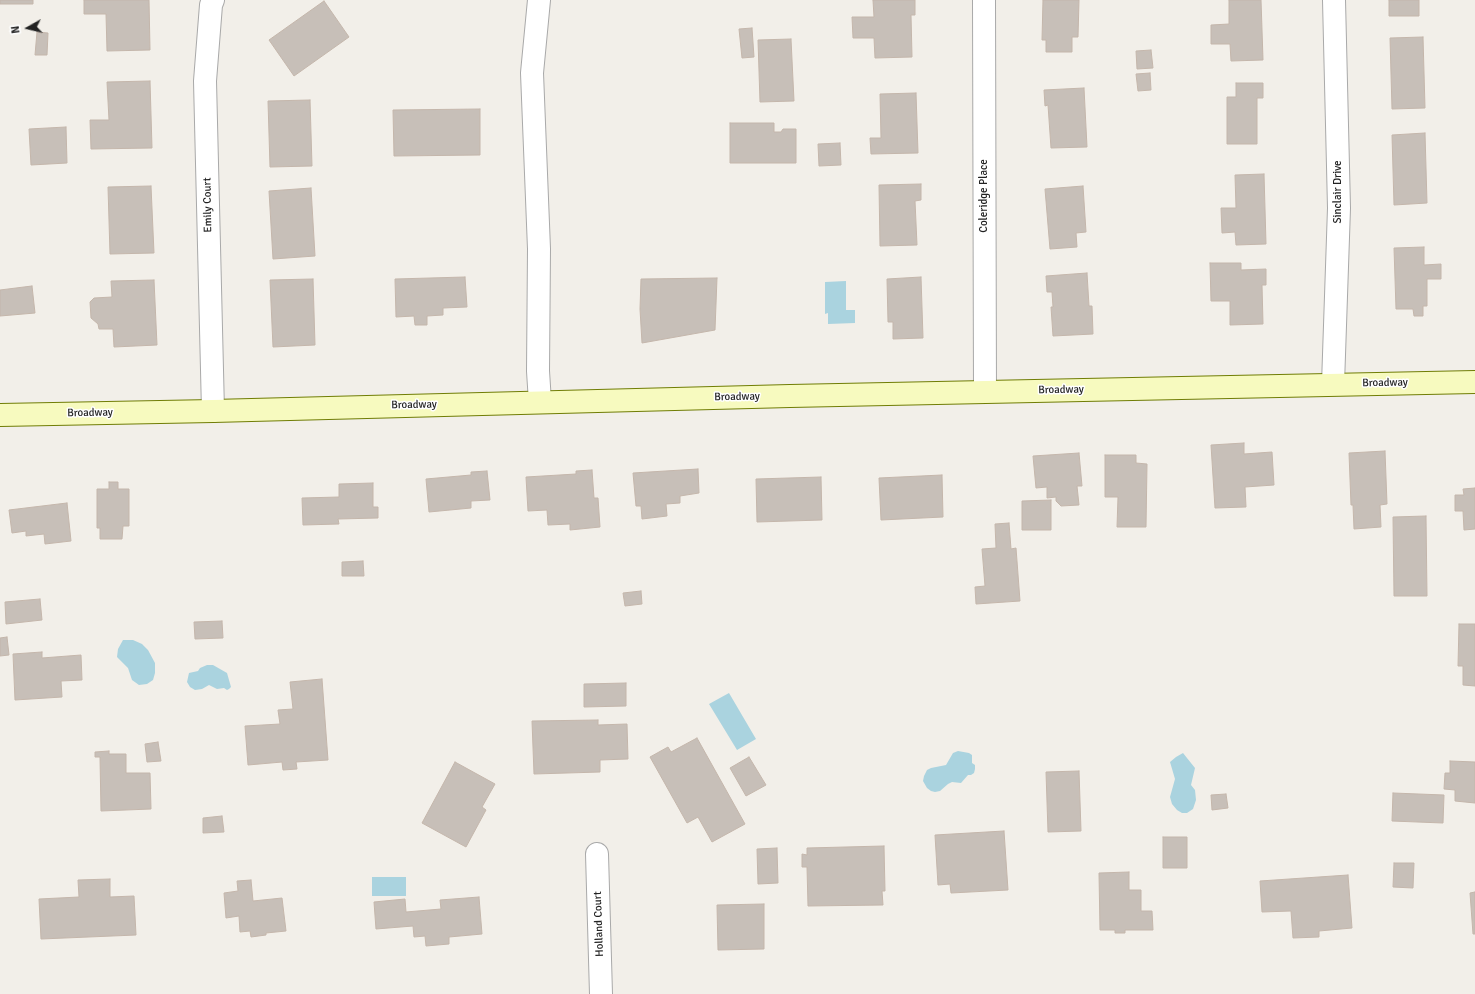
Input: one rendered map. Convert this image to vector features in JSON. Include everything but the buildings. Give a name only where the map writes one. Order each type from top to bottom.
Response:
[{"type":"main road","name":"Broadway","points":[[0,415],[985,391],[1475,382]]},
{"type":"street","name":"Emily Court","points":[[213,0],[211,5],[205,81],[213,411]]},
{"type":"street","points":[[539,0],[532,72],[539,249],[538,371],[540,402]]},
{"type":"street","name":"Coleridge Place","points":[[984,0],[985,391]]},
{"type":"street","name":"Sinclair Drive","points":[[1333,384],[1339,208],[1334,0]]},
{"type":"street","name":"Holland Court","points":[[597,854],[601,994]]},
{"type":"water","points":[[846,281],[846,310],[855,310],[855,323],[828,324],[828,313],[825,314],[825,282]]},
{"type":"water","points":[[123,640],[133,640],[142,644],[148,650],[155,663],[155,673],[153,680],[147,684],[139,685],[132,680],[128,668],[117,657],[118,649]]},
{"type":"water","points":[[207,665],[213,665],[227,673],[231,687],[229,689],[217,689],[209,685],[202,689],[195,690],[190,687],[187,682],[189,673],[198,671],[200,668]]},
{"type":"water","points":[[729,693],[756,739],[737,750],[709,704]]},
{"type":"water","points":[[958,751],[972,755],[972,763],[975,765],[974,773],[968,775],[961,783],[952,782],[940,791],[935,792],[927,788],[923,781],[927,770],[946,765],[953,753]]},
{"type":"water","points":[[1183,753],[1195,768],[1191,785],[1195,790],[1196,800],[1193,809],[1187,813],[1182,813],[1177,810],[1172,804],[1170,797],[1175,779],[1170,762]]},
{"type":"water","points":[[372,877],[406,877],[406,896],[372,896]]}]
